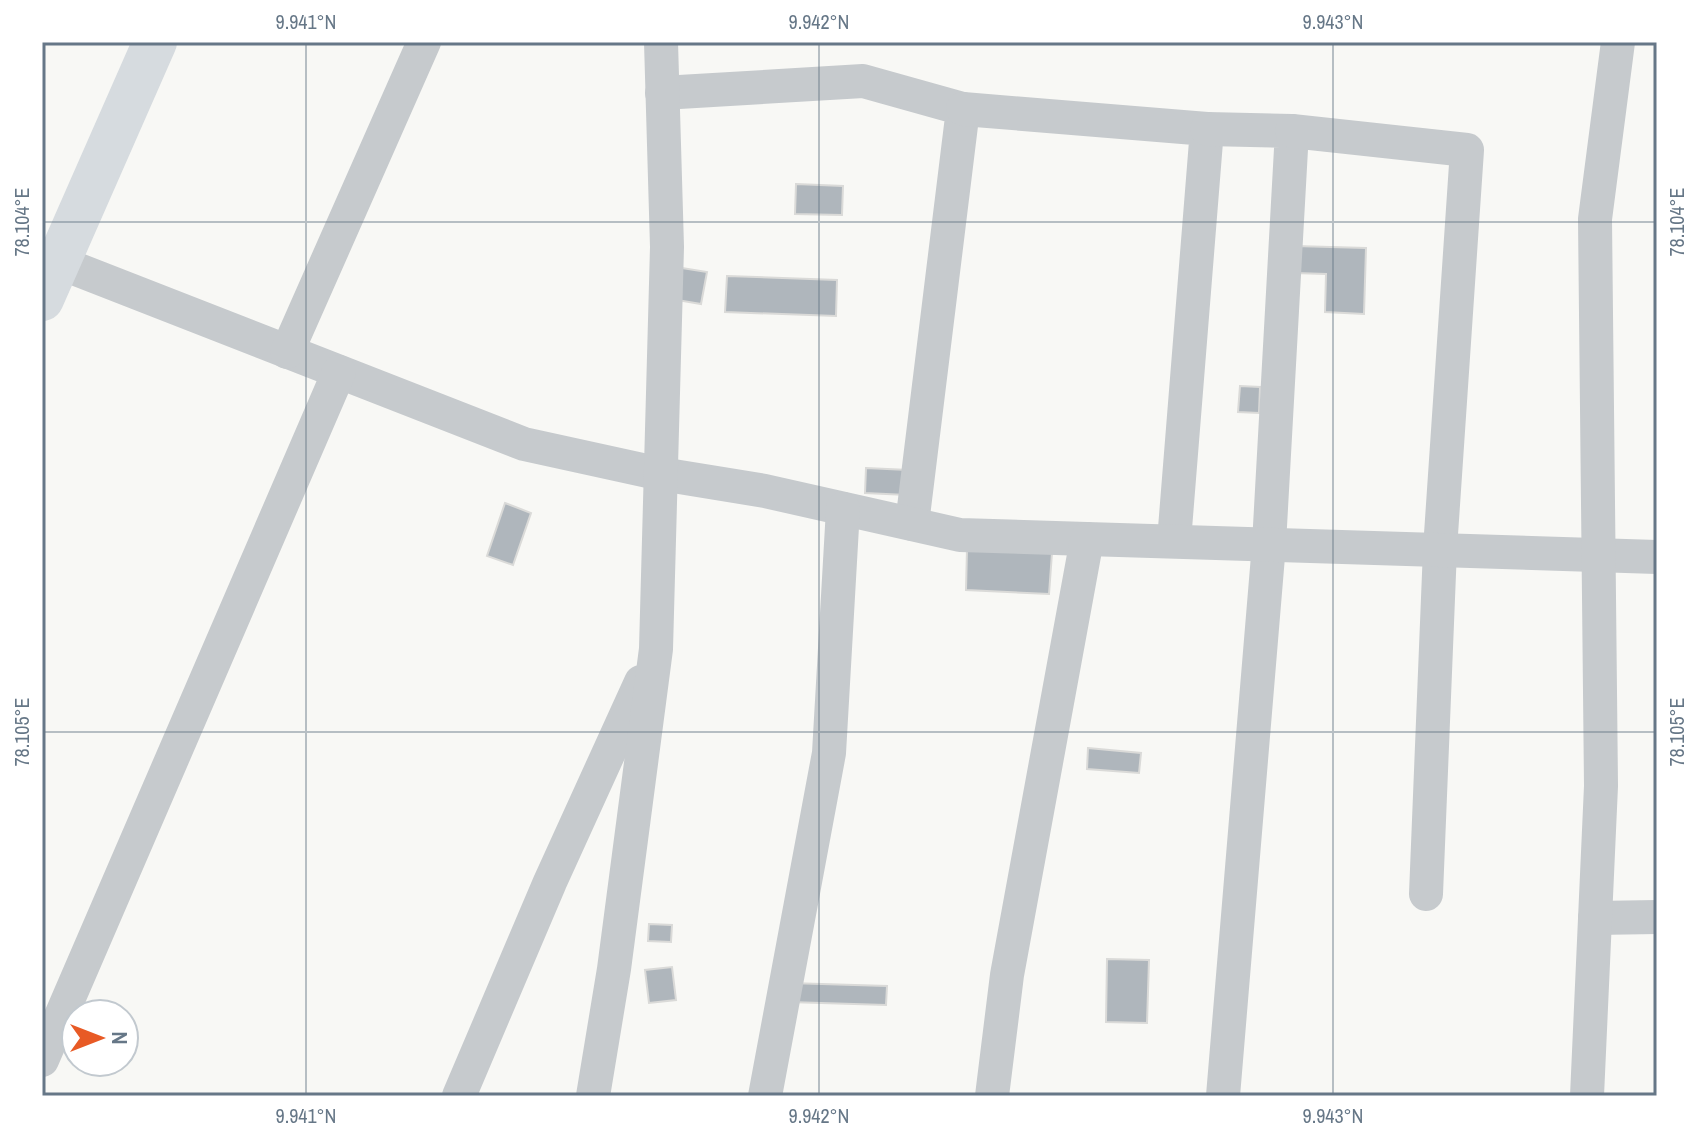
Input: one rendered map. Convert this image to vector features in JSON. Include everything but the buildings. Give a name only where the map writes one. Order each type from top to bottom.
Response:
[{"type":"main road","points":[[50,281],[155,42]]},
{"type":"street","points":[[287,352],[424,42]]},
{"type":"street","points":[[593,1096],[614,969],[656,649],[667,247],[661,42]]},
{"type":"street","points":[[1587,1096],[1601,786],[1595,219],[1618,42]]},
{"type":"street","points":[[662,93],[863,81],[963,109],[1207,129],[1292,131],[1467,150],[1440,549],[1426,894]]},
{"type":"street","points":[[912,524],[963,109]]},
{"type":"street","points":[[1174,541],[1207,129]]},
{"type":"street","points":[[1223,1096],[1269,544],[1292,131]]},
{"type":"street","points":[[50,281],[287,352],[524,444],[661,474],[765,491],[960,535],[1657,557]]},
{"type":"street","points":[[42,1060],[339,372]]},
{"type":"street","points":[[765,1096],[829,753],[843,509]]},
{"type":"street","points":[[992,1096],[1007,975],[1087,539]]},
{"type":"street","points":[[459,1096],[550,882],[656,649]]},
{"type":"street","points":[[1595,918],[1657,917]]}]
